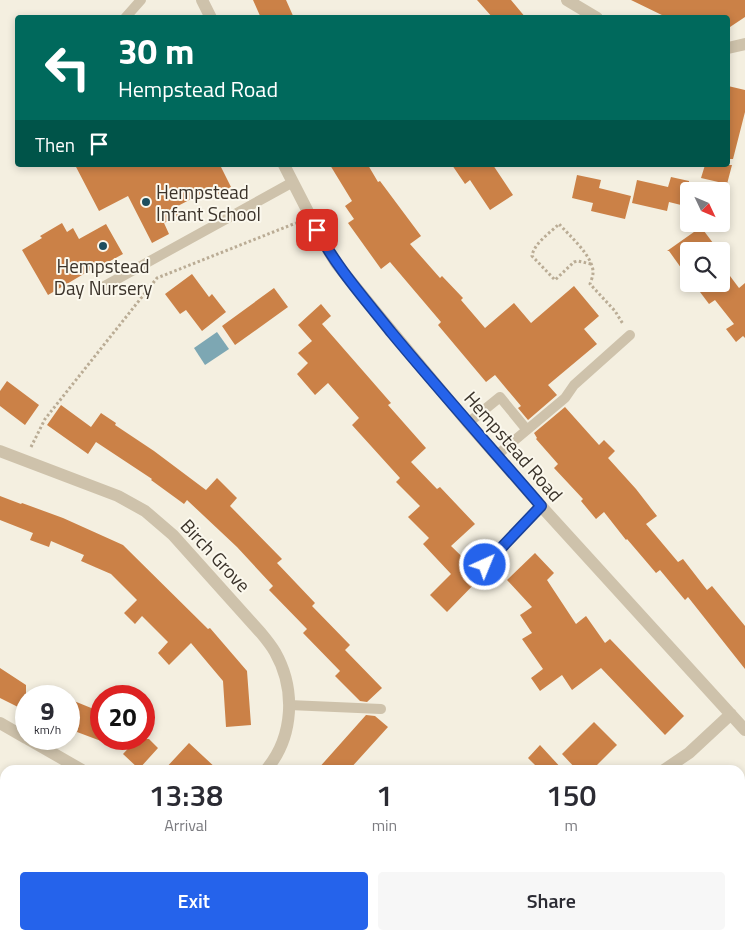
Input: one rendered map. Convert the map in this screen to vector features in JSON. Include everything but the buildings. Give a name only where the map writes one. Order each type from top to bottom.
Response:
[{"type":"street","points":[[202,0],[210,15]]},
{"type":"street","points":[[566,0],[592,15]]},
{"type":"street","points":[[730,48],[745,44]]},
{"type":"street","name":"Hempstead Road","points":[[285,167],[336,263],[400,343],[541,506],[745,730]]},
{"type":"street","name":"Birch Grove","points":[[0,451],[118,496],[145,511],[174,535],[261,633],[274,650],[285,677],[289,705],[289,722],[280,750],[270,765]]},
{"type":"street","points":[[671,765],[689,753],[731,714]]},
{"type":"street","points":[[0,723],[15,731]]},
{"type":"street","points":[[48,750],[73,765]]},
{"type":"lane","points":[[128,15],[140,0]]},
{"type":"lane","points":[[101,288],[292,182]]},
{"type":"lane","points":[[497,455],[565,398],[574,385],[630,335]]},
{"type":"lane","points":[[468,423],[500,397],[527,430]]},
{"type":"lane","points":[[485,565],[541,506]]},
{"type":"lane","points":[[289,705],[381,709]]},
{"type":"path","points":[[23,460],[45,419],[157,278],[310,217]]},
{"type":"path","points":[[592,264],[574,262],[556,280],[532,256],[532,253],[539,243],[559,224],[584,251],[592,264],[593,272],[590,284],[615,311],[630,335]]},
{"type":"water","points":[[217,332],[229,349],[205,365],[194,348]]},
{"type":"place","name":"Hempstead Infant School","points":[[146,202]]},
{"type":"place","name":"Hempstead Day Nursery","points":[[103,246]]},
{"type":"route","points":[[317,230],[336,263],[468,423],[541,506],[485,565]]}]
